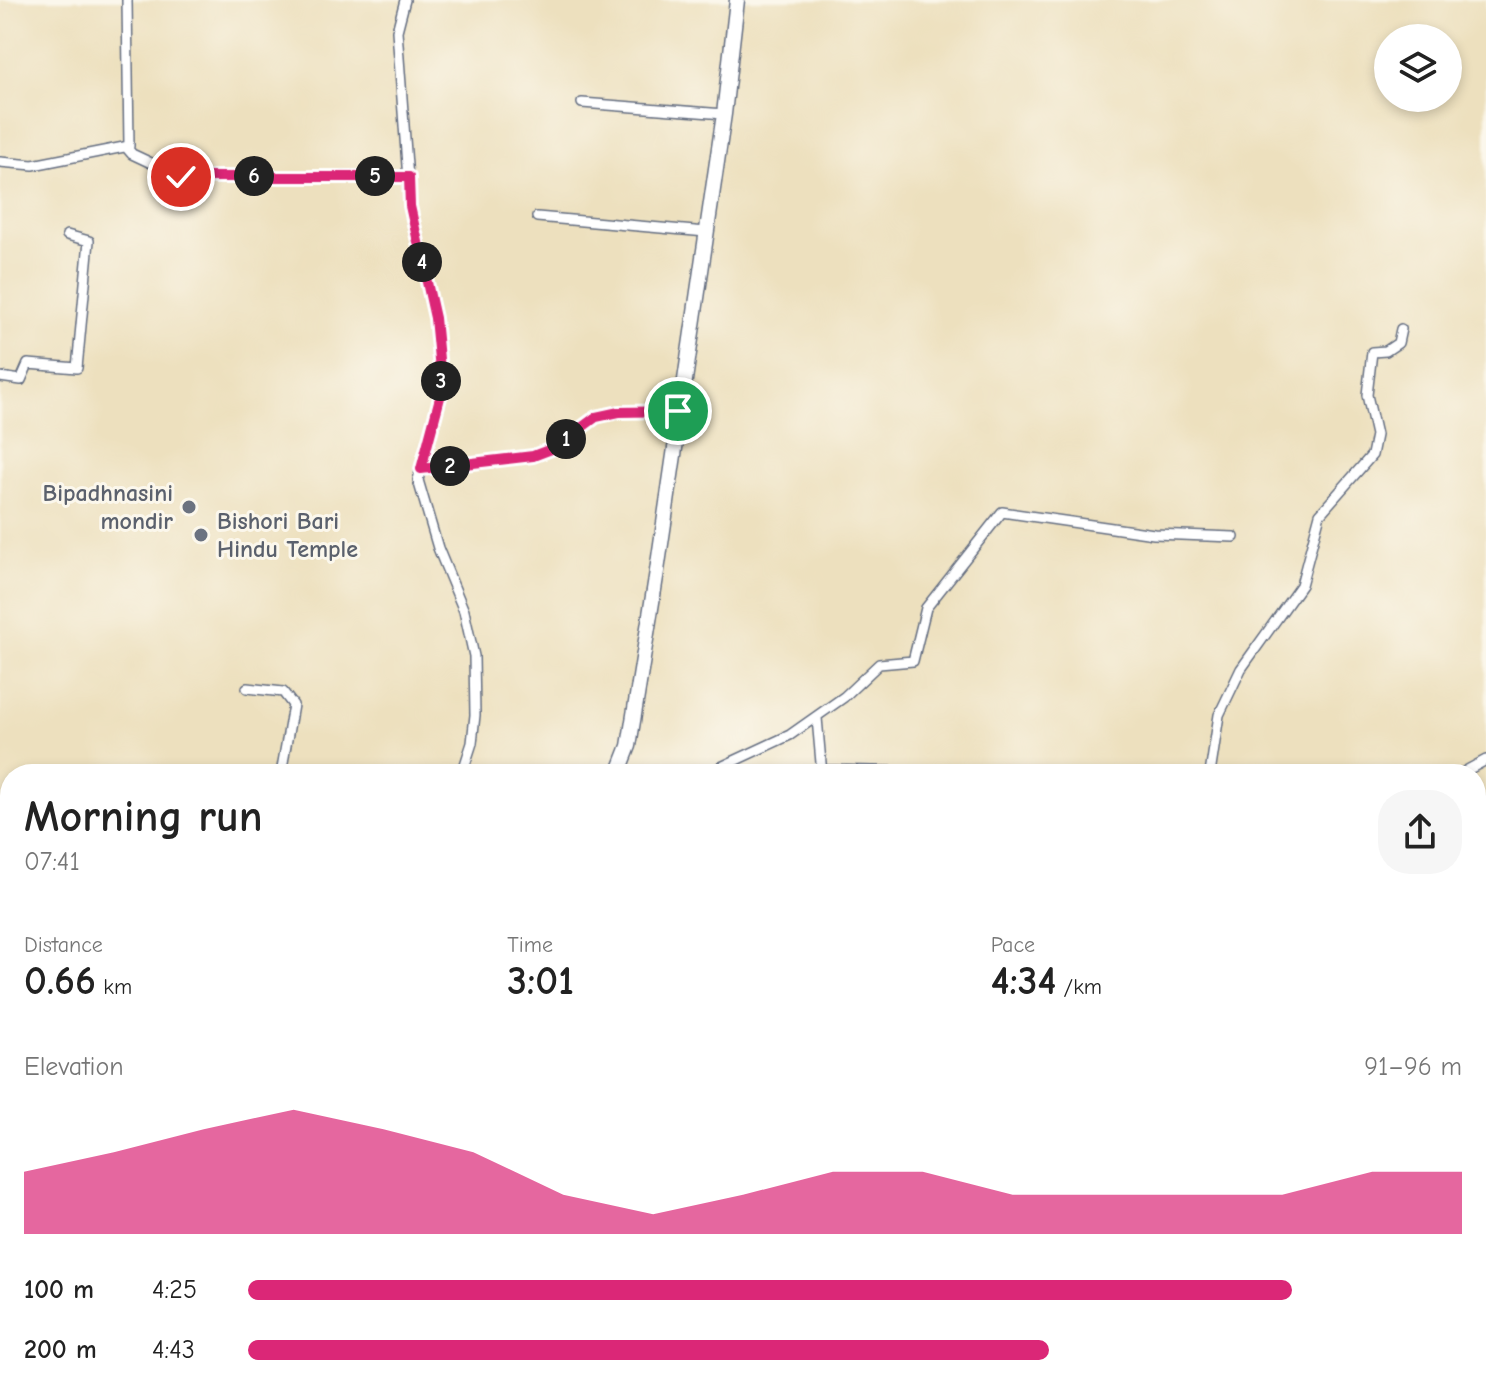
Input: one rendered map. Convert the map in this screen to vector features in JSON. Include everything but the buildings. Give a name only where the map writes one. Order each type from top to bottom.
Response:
[{"type":"main road","points":[[622,764],[629,746],[636,702],[724,114],[737,0]]},
{"type":"street","points":[[126,147],[130,133],[127,0]]},
{"type":"street","points":[[405,0],[397,31],[410,206],[435,318],[442,390],[418,480],[438,548],[464,611],[474,656],[475,715],[472,743],[465,764]]},
{"type":"street","points":[[582,103],[724,114]]},
{"type":"street","points":[[0,162],[33,165],[126,147]]},
{"type":"street","points":[[126,147],[132,154],[181,177],[409,177]]},
{"type":"street","points":[[537,217],[706,232]]},
{"type":"street","points":[[0,377],[21,380],[28,364],[77,368],[89,241],[67,235]]},
{"type":"street","points":[[1212,764],[1219,715],[1241,669],[1301,585],[1320,514],[1372,455],[1376,435],[1367,395],[1372,352],[1386,351],[1398,343],[1401,329]]},
{"type":"street","points":[[421,469],[533,456],[554,448],[596,417],[619,412],[678,411]]},
{"type":"street","points":[[728,764],[790,735],[817,718],[879,664],[913,661],[926,608],[1002,512],[1154,534],[1234,537]]},
{"type":"street","points":[[247,688],[283,692],[293,705],[283,764]]},
{"type":"street","points":[[817,718],[821,764]]},
{"type":"place","name":"Bipadhnasini mondir","points":[[189,507]]},
{"type":"place","name":"Bishori Bari Hindu Temple","points":[[201,535]]},
{"type":"route","points":[[181,177],[409,177],[410,206],[435,318],[442,390],[421,469],[533,456],[554,448],[581,425],[596,417],[619,412],[678,411]]}]
